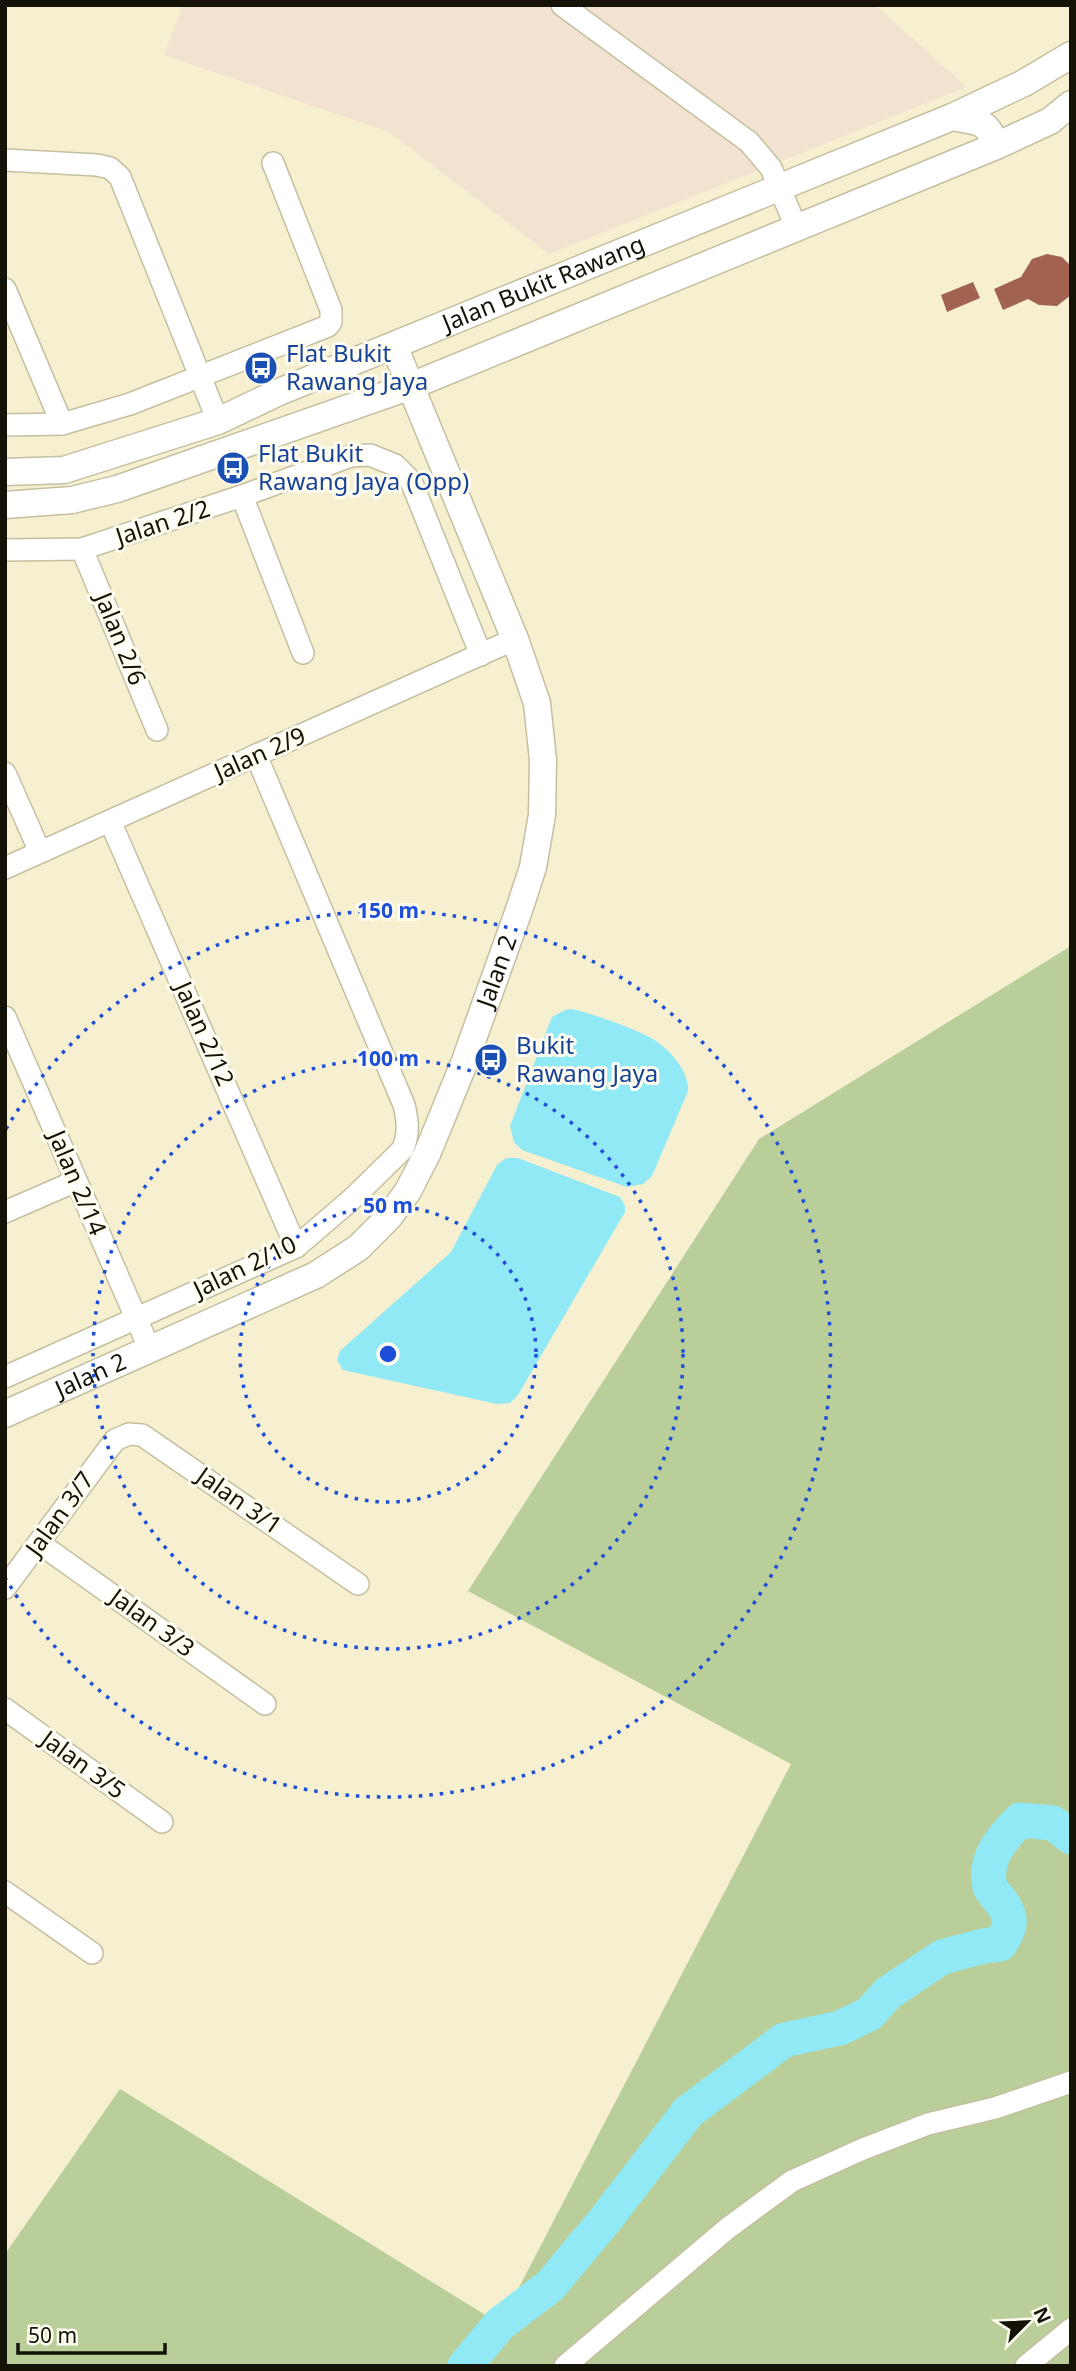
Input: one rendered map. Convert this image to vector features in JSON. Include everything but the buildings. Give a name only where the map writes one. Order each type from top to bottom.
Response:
[{"type":"street","points":[[562,5],[749,142],[771,168],[797,229]]},
{"type":"street","name":"Jalan Bukit Rawang","points":[[5,472],[64,470],[218,421],[279,392],[952,117],[1024,83],[1071,55]]},
{"type":"street","name":"Jalan Bukit Rawang","points":[[5,505],[72,500],[117,489],[411,386],[996,146],[1050,121],[1071,104]]},
{"type":"street","points":[[952,117],[982,123],[991,130],[996,146]]},
{"type":"street","points":[[5,160],[97,165],[110,168],[120,177],[218,421]]},
{"type":"street","points":[[5,425],[62,424],[131,404],[323,330],[331,321],[331,310],[273,163]]},
{"type":"street","points":[[5,289],[62,424]]},
{"type":"street","name":"Jalan 2","points":[[5,1414],[316,1275],[358,1248],[389,1217],[408,1191],[427,1154],[465,1061],[533,867],[542,815],[543,760],[537,703],[515,639],[394,346]]},
{"type":"street","name":"Jalan 2/2","points":[[5,550],[82,549],[242,496],[351,456],[370,455],[395,465],[411,481],[481,655]]},
{"type":"street","points":[[242,496],[303,653]]},
{"type":"street","name":"Jalan 2/6","points":[[82,549],[157,730]]},
{"type":"street","name":"Jalan 2/9","points":[[5,868],[515,639]]},
{"type":"street","name":"Jalan 2/10","points":[[5,1377],[296,1247],[352,1199],[402,1149],[407,1138],[408,1118],[404,1105],[256,755]]},
{"type":"street","points":[[5,773],[40,852]]},
{"type":"street","name":"Jalan 2/12","points":[[110,821],[296,1247]]},
{"type":"street","name":"Jalan 2/14","points":[[8,1030],[150,1350]]},
{"type":"street","points":[[5,1212],[76,1181]]},
{"type":"street","name":"Jalan 3/1","points":[[115,1440],[129,1434],[142,1435],[358,1584]]},
{"type":"street","name":"Jalan 3/7","points":[[5,1588],[115,1440]]},
{"type":"street","name":"Jalan 3/3","points":[[39,1543],[265,1704]]},
{"type":"street","name":"Jalan 3/5","points":[[5,1709],[162,1822]]},
{"type":"street","points":[[5,1892],[92,1953]]},
{"type":"street","points":[[565,2366],[728,2228],[792,2181],[928,2124],[995,2108],[1071,2082]]},
{"type":"street","points":[[1027,2366],[1071,2329]]},
{"type":"shaded area","points":[[183,5],[875,5],[967,87],[549,254],[389,132],[164,55]]},
{"type":"green space","points":[[1071,946],[1071,2366],[5,2366],[5,2254],[120,2089],[500,2324],[791,1764],[468,1591],[759,1139]]},
{"type":"water","points":[[572,1009],[651,1038],[664,1047],[682,1068],[688,1091],[652,1176],[643,1184],[627,1187],[522,1150],[514,1142],[510,1126],[552,1017]]},
{"type":"water","points":[[506,1158],[518,1158],[620,1197],[625,1206],[625,1212],[518,1395],[510,1403],[497,1404],[343,1370],[337,1360],[340,1351],[451,1252],[497,1165]]},
{"type":"waterway","points":[[465,2366],[500,2324],[550,2286],[688,2112],[784,2040],[840,2028],[869,2014],[888,1993],[942,1957],[1000,1944],[1009,1927],[1009,1917],[990,1887],[989,1867],[1001,1842],[1020,1820],[1053,1823],[1071,1837]]},
{"type":"place","name":"Flat Bukit Rawang Jaya","points":[[261,368]]},
{"type":"place","name":"Flat Bukit Rawang Jaya (Opp)","points":[[233,468]]},
{"type":"place","name":"Bukit Rawang Jaya","points":[[491,1060]]}]
